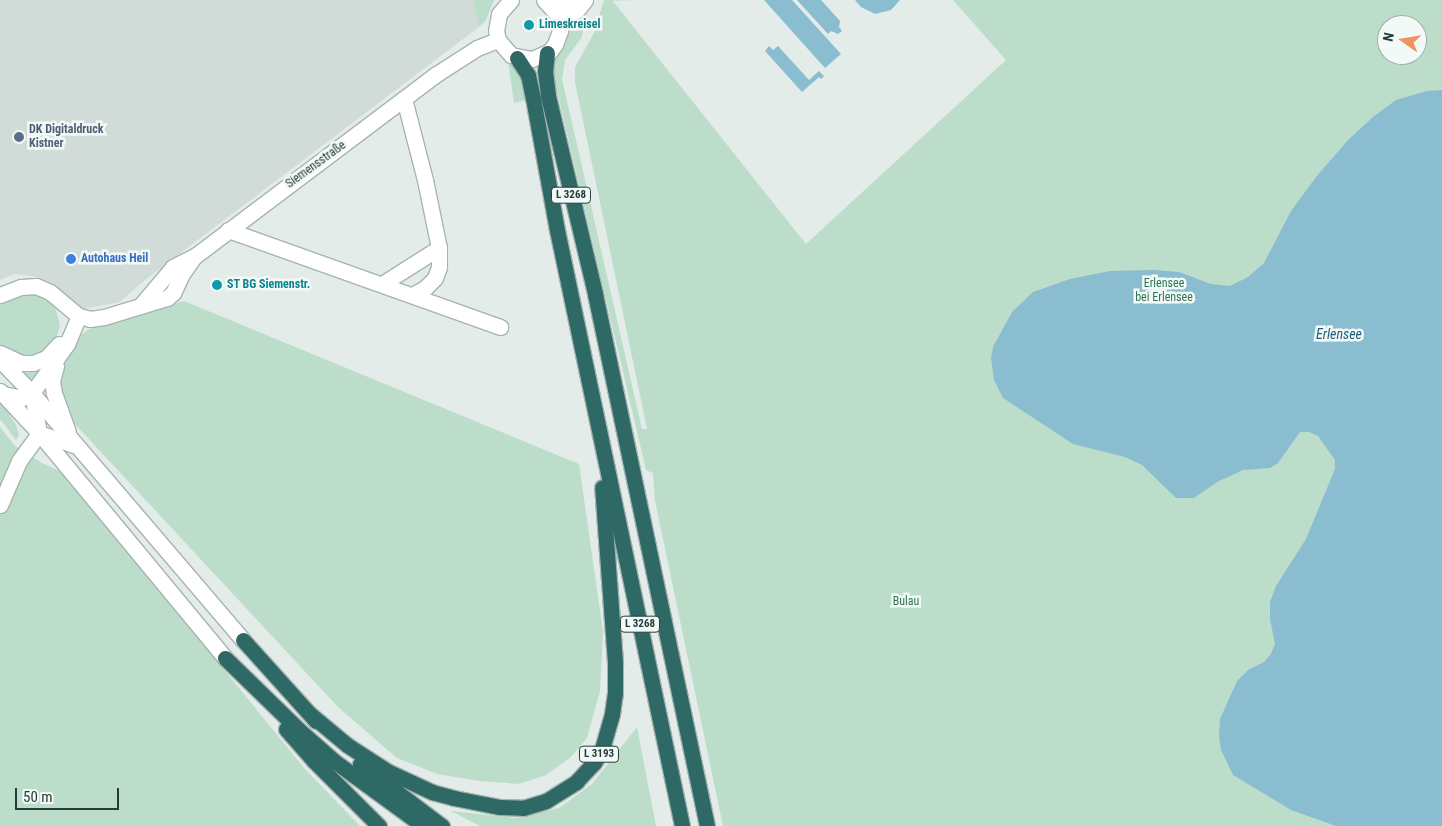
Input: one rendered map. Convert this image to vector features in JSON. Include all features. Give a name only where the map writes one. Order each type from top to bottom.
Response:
[{"type":"highway","name":"L 3268","points":[[547,53],[545,71],[548,96],[595,294],[707,826]]},
{"type":"highway","name":"L 3268","points":[[517,58],[528,75],[530,83],[557,230],[682,826]]},
{"type":"highway","name":"L 3193","points":[[310,715],[347,745],[387,771],[432,792],[473,802],[509,808],[538,804],[567,788],[585,774],[594,763],[604,742],[612,714],[615,692],[608,550],[597,423]]},
{"type":"highway","name":"L 3193","points":[[243,640],[347,754],[442,826]]},
{"type":"highway","points":[[225,658],[314,761],[379,826]]},
{"type":"highway","points":[[225,658],[299,730],[334,761],[423,826]]},
{"type":"street","points":[[498,40],[496,30],[499,14],[511,0]]},
{"type":"street","points":[[584,0],[578,10],[559,22],[549,4],[572,1],[584,0]]},
{"type":"street","name":"L 3268","points":[[547,53],[558,38],[559,22]]},
{"type":"street","name":"L 3268","points":[[498,40],[506,51],[517,58]]},
{"type":"street","name":"Siemensstraße","points":[[79,316],[90,319],[104,317],[140,306],[173,267],[195,256],[451,64],[477,48],[498,40]]},
{"type":"street","points":[[517,58],[532,59],[547,53]]},
{"type":"street","points":[[404,99],[421,163],[438,248],[439,267],[435,278],[425,288],[412,295]]},
{"type":"street","points":[[228,230],[500,327]]},
{"type":"street","points":[[382,284],[438,248]]},
{"type":"street","points":[[0,295],[20,287],[43,288],[79,316]]},
{"type":"street","points":[[0,353],[26,364],[46,358],[79,316]]},
{"type":"street","points":[[1,392],[22,398],[32,393],[56,362],[74,332],[79,316]]},
{"type":"street","name":"L 3193","points":[[0,360],[32,393],[74,445],[243,640]]},
{"type":"street","points":[[56,362],[52,381],[54,394],[61,418],[74,445]]},
{"type":"street","points":[[1,392],[39,433],[225,658]]},
{"type":"street","points":[[32,393],[39,433]]},
{"type":"street","points":[[39,433],[74,445]]},
{"type":"street","points":[[0,505],[26,448],[39,433]]},
{"type":"shaded area","points":[[0,0],[473,0],[479,27],[145,280],[120,302],[84,309],[47,281],[32,276],[15,274],[0,280]]},
{"type":"green space","points":[[473,0],[494,0],[486,20],[479,27]]},
{"type":"green space","name":"Erlensee bei Erlensee","points":[[604,0],[612,0],[806,244],[1006,60],[953,0],[1442,0],[1442,826],[723,826],[655,501],[653,473],[646,470],[558,95],[552,96],[551,57],[566,28],[574,20],[582,17],[584,25],[582,37],[565,60],[562,79],[642,429],[647,429],[575,82],[575,67],[594,33]]},
{"type":"green space","points":[[508,61],[519,66],[527,100],[514,103]]},
{"type":"green space","points":[[31,293],[43,296],[50,301],[56,310],[60,325],[57,336],[49,347],[37,355],[25,356],[9,353],[0,345],[0,303],[18,294]]},
{"type":"green space","points":[[184,301],[579,464],[603,632],[600,691],[587,738],[571,757],[546,775],[519,784],[479,781],[437,774],[397,758],[338,707],[74,423],[64,408],[58,381],[73,345],[82,334],[89,329]]},
{"type":"green space","points":[[45,363],[32,382],[15,369]]},
{"type":"green space","points":[[0,400],[16,425],[19,435],[16,440],[0,419]]},
{"type":"green space","points":[[0,427],[15,446],[42,463],[64,473],[304,768],[360,826],[0,826]]},
{"type":"green space","points":[[637,727],[656,826],[480,826],[451,811],[516,818],[559,808],[592,784]]},
{"type":"water","points":[[764,0],[792,0],[841,54],[825,68]]},
{"type":"water","points":[[797,0],[821,0],[840,21],[839,27],[842,31],[838,34],[831,31],[828,34]]},
{"type":"water","points":[[855,0],[900,0],[891,10],[875,14],[861,7]]},
{"type":"water","points":[[769,46],[773,50],[778,46],[809,80],[819,71],[824,76],[821,79],[819,77],[802,92],[765,51]]},
{"type":"water","name":"Erlensee","points":[[1442,90],[1442,826],[1336,826],[1291,810],[1233,775],[1221,750],[1219,736],[1220,719],[1237,681],[1248,670],[1264,662],[1271,654],[1275,644],[1270,619],[1270,602],[1276,586],[1306,539],[1335,469],[1335,460],[1318,436],[1309,432],[1300,432],[1278,463],[1270,468],[1243,470],[1217,482],[1194,498],[1176,498],[1142,465],[1125,457],[1073,444],[1003,398],[994,380],[991,358],[993,347],[1012,312],[1033,292],[1070,279],[1110,271],[1154,270],[1179,272],[1211,284],[1230,286],[1248,277],[1264,263],[1291,211],[1316,177],[1348,140],[1373,117],[1396,100],[1427,91]]},
{"type":"place","name":"Limeskreisel","points":[[529,25]]},
{"type":"place","name":"DK Digitaldruck Kistner","points":[[19,137]]},
{"type":"place","name":"Autohaus Heil","points":[[71,259]]},
{"type":"place","name":"ST BG Siemenstr.","points":[[217,285]]},
{"type":"park label","name":"Bulau","points":[[906,602]]}]
